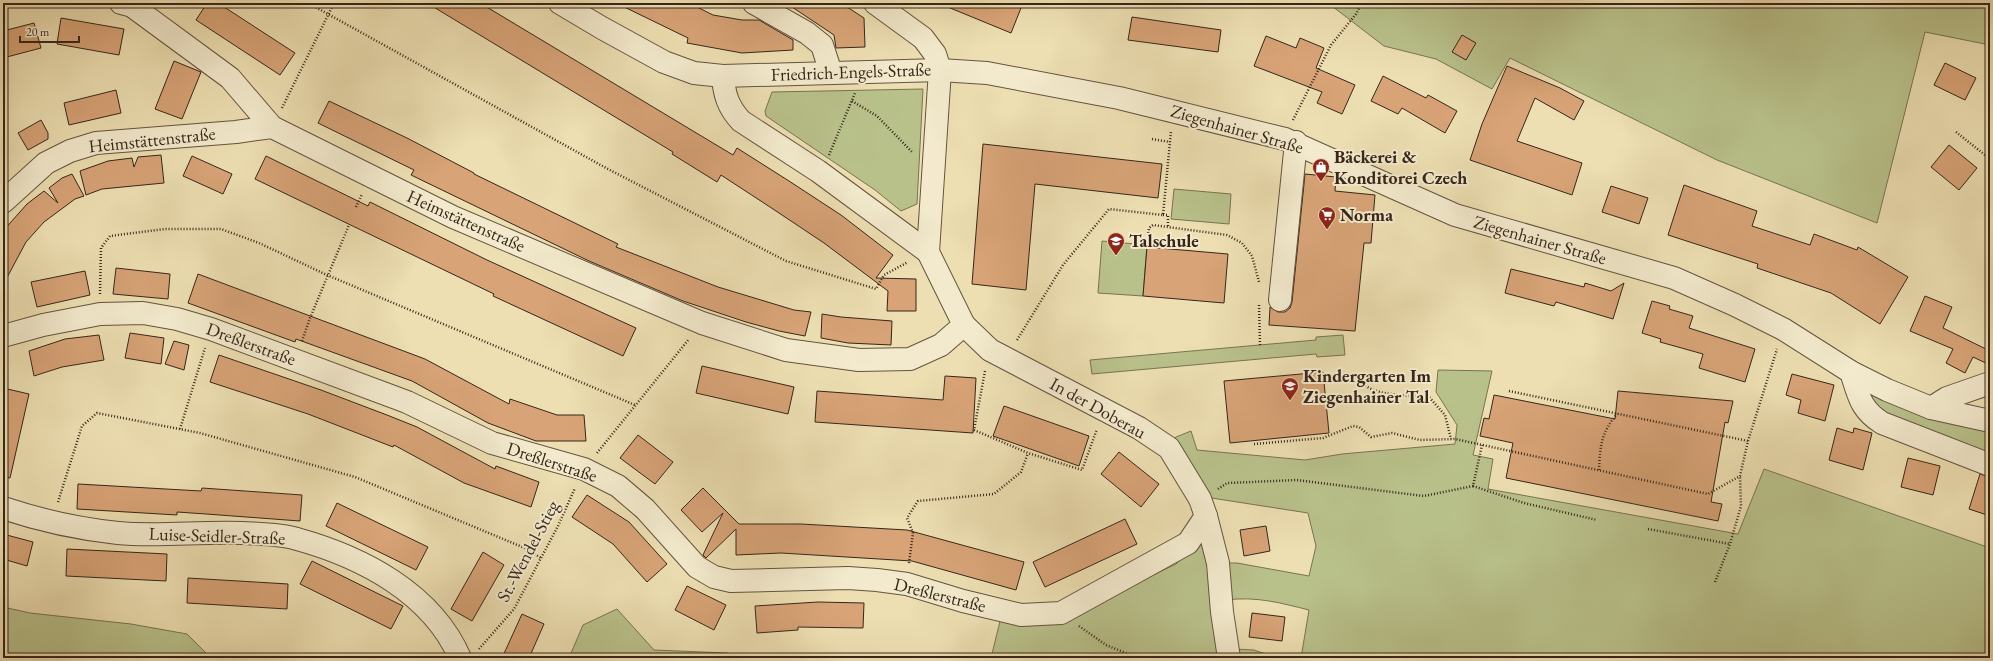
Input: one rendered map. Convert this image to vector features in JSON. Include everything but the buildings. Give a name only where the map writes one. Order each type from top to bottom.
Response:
[{"type":"street","points":[[121,3],[132,6],[230,78],[272,127]]},
{"type":"street","name":"Friedrich-Engels-Straße","points":[[560,3],[664,62],[694,73],[723,76],[940,70],[928,252]]},
{"type":"street","points":[[754,3],[807,33],[822,45],[831,73]]},
{"type":"street","points":[[875,3],[923,38],[935,54],[940,70]]},
{"type":"street","name":"Ziegenhainer Straße","points":[[940,70],[987,73],[1175,111],[1294,132],[1455,215],[1674,278],[1736,305],[1783,330],[1851,372],[1887,390],[1931,408],[1990,421]]},
{"type":"street","points":[[723,76],[724,94],[731,111],[741,121],[818,171],[928,252],[964,325]]},
{"type":"street","name":"Heimstättenstraße","points":[[3,202],[46,163],[70,151],[96,143],[236,132],[272,127],[452,217],[702,323],[786,350],[859,360],[910,359],[941,345],[964,325]]},
{"type":"street","points":[[1269,300],[1294,132]]},
{"type":"street","name":"Dreßlerstraße","points":[[3,336],[43,325],[100,314],[143,313],[177,319],[211,329],[407,402],[492,443],[584,469],[618,486],[645,509],[697,566],[714,577],[731,581],[848,578],[907,584],[964,601],[1021,615],[1061,612],[1188,543],[1203,507]]},
{"type":"street","name":"In der Doberau","points":[[964,325],[990,350],[1139,428],[1169,448],[1203,507],[1218,563],[1222,612],[1229,658]]},
{"type":"street","points":[[1851,372],[1862,404],[1870,415],[1882,422],[1990,465]]},
{"type":"street","points":[[1931,408],[1947,398],[1990,383]]},
{"type":"street","name":"Luise-Seidler-Straße","points":[[3,508],[52,521],[119,533],[243,533],[296,539],[365,564],[423,604],[453,642],[468,655]]},
{"type":"path","points":[[308,3],[592,160],[786,261],[876,289],[884,275],[928,252]]},
{"type":"path","points":[[272,127],[334,3]]},
{"type":"path","points":[[1294,132],[1331,45],[1356,14],[1362,3]]},
{"type":"path","points":[[826,160],[856,90]]},
{"type":"path","points":[[852,101],[877,116],[911,152]]},
{"type":"path","points":[[1163,215],[1170,142],[1175,111]]},
{"type":"path","points":[[1956,132],[1990,159]]},
{"type":"path","points":[[1152,139],[1170,142]]},
{"type":"path","points":[[1015,343],[1063,265],[1109,209],[1168,215],[1168,227]]},
{"type":"path","points":[[304,335],[327,275],[349,225]]},
{"type":"path","points":[[1147,245],[1149,228],[1153,225],[1227,235],[1242,243],[1252,256],[1259,278],[1259,286]]},
{"type":"path","points":[[100,314],[100,248],[110,236],[165,229],[221,229],[259,243],[327,275],[635,405]]},
{"type":"path","points":[[1260,345],[1269,300]]},
{"type":"path","name":"St.-Wendel-Stieg","points":[[468,655],[514,609],[558,526],[584,469],[702,323]]},
{"type":"path","points":[[180,429],[211,329]]},
{"type":"path","points":[[1715,582],[1730,544],[1741,506],[1740,476],[1748,441],[1783,330]]},
{"type":"path","points":[[990,350],[974,430],[1028,453],[1082,470],[1104,409]]},
{"type":"path","points":[[1324,382],[1356,378],[1362,385],[1371,390],[1429,397],[1445,415],[1451,439]]},
{"type":"path","points":[[1508,391],[1748,441]]},
{"type":"path","points":[[52,521],[82,426],[97,413],[200,433],[355,477],[527,549],[541,558]]},
{"type":"path","points":[[1599,470],[1600,449],[1606,427],[1617,414]]},
{"type":"path","points":[[1254,444],[1323,438],[1353,426],[1359,427],[1371,437],[1392,433],[1420,440],[1455,439],[1708,494],[1740,476]]},
{"type":"path","points":[[1473,486],[1482,444]]},
{"type":"path","points":[[907,584],[913,533],[907,518],[918,501],[994,494],[1022,472],[1028,453]]},
{"type":"path","points":[[1203,507],[1227,483],[1297,480],[1424,496],[1473,486],[1524,503],[1597,520]]},
{"type":"path","points":[[1648,529],[1730,544]]},
{"type":"path","points":[[1061,612],[1106,645],[1138,658]]},
{"type":"green space","points":[[1328,3],[1990,3],[1990,45],[1925,32],[1877,223],[1717,160],[1510,58],[1492,89],[1436,59],[1384,46]]},
{"type":"green space","points":[[923,89],[917,204],[901,211],[875,190],[766,116],[765,111],[772,92]]},
{"type":"green space","points":[[1174,189],[1231,194],[1229,224],[1171,219]]},
{"type":"green space","points":[[1102,241],[1147,245],[1143,296],[1098,293]]},
{"type":"green space","points":[[1343,335],[1345,355],[1317,357],[1316,354],[1092,374],[1090,360],[1316,340],[1316,337]]},
{"type":"green space","points":[[1438,370],[1492,371],[1473,455],[1493,459],[1488,489],[1738,534],[1764,469],[1990,548],[1990,658],[1301,658],[1309,610],[1258,600],[1226,600],[1224,563],[1237,563],[1309,576],[1316,546],[1308,513],[1205,497],[1169,442],[1176,437],[1191,431],[1197,450],[1305,460],[1342,454],[1455,444],[1457,425],[1436,392]]},
{"type":"green space","points":[[1862,390],[1990,429],[1990,460],[1885,420]]},
{"type":"green space","points":[[1206,540],[1222,658],[991,658],[1001,617],[1069,616],[1176,564],[1194,547]]},
{"type":"green space","points":[[3,607],[30,613],[131,624],[187,634],[208,655],[208,658],[3,658]]},
{"type":"green space","points":[[617,609],[654,650],[727,653],[745,658],[569,658],[583,625]]},
{"type":"green space","points":[[1234,649],[1254,650],[1277,658],[1235,658]]},
{"type":"place","name":"Bäckerei & Konditorei Czech","points":[[1321,182]]},
{"type":"place","name":"Norma","points":[[1327,230]]},
{"type":"place","name":"Talschule","points":[[1116,256]]},
{"type":"place","name":"Kindergarten Im Ziegenhainer Tal","points":[[1290,401]]}]
